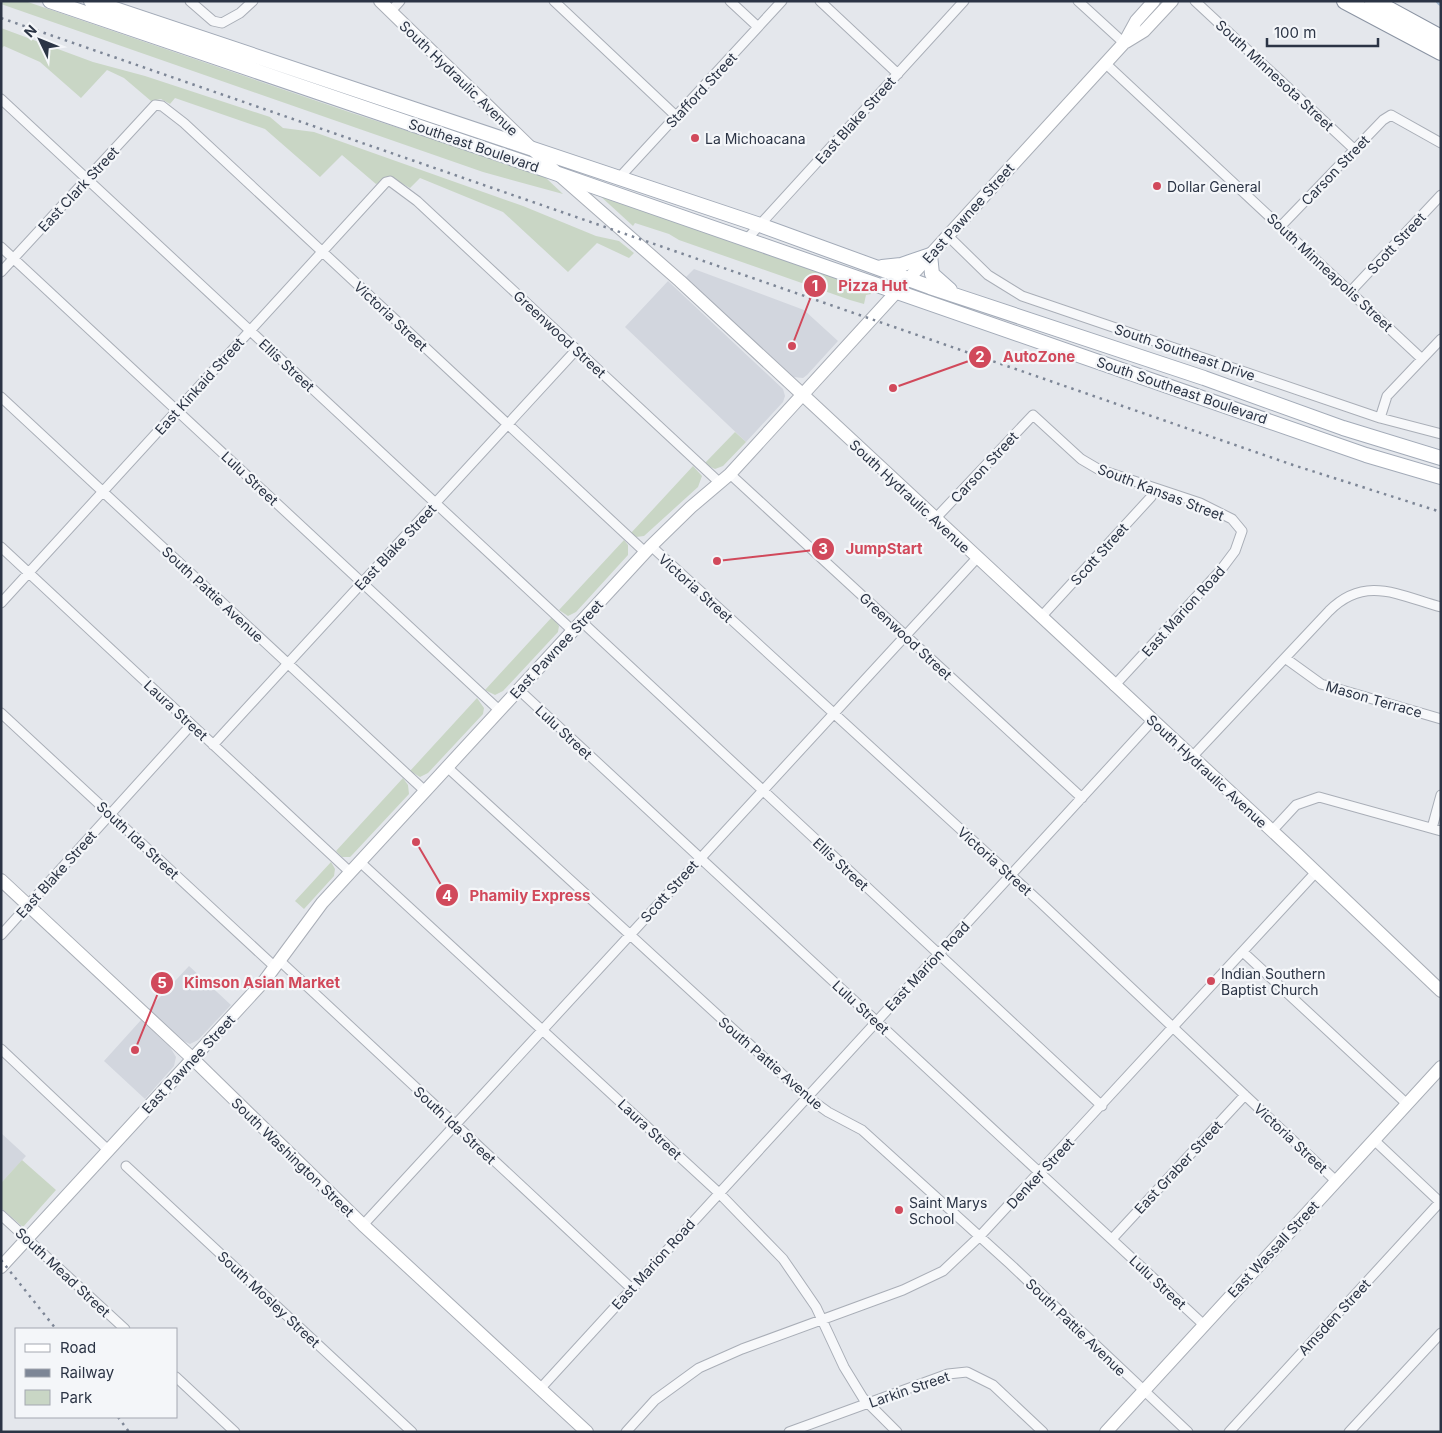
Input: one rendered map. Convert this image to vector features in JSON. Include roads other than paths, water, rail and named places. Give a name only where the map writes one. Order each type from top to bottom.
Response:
[{"type":"highway","points":[[1345,1],[1441,52]]},
{"type":"highway","points":[[1373,1],[1441,38]]},
{"type":"main road","name":"Southeast Boulevard","points":[[50,1],[896,291]]},
{"type":"main road","name":"Southeast Boulevard","points":[[91,1],[760,225],[908,279]]},
{"type":"main road","points":[[876,267],[901,265],[930,255],[932,274],[959,296]]},
{"type":"main road","name":"South Southeast Boulevard","points":[[908,279],[1204,378],[1343,428],[1441,458]]},
{"type":"main road","name":"South Southeast Boulevard","points":[[896,291],[1366,455],[1441,477]]},
{"type":"street","points":[[190,1],[213,21],[222,23],[240,13],[252,1]]},
{"type":"street","name":"South Hydraulic Avenue","points":[[380,1],[558,174],[680,281],[1316,872],[1441,991]]},
{"type":"street","points":[[391,11],[400,1]]},
{"type":"street","points":[[554,1],[676,116]]},
{"type":"street","points":[[730,1],[758,27]]},
{"type":"street","name":"Stafford Street","points":[[619,178],[782,1]]},
{"type":"street","points":[[820,1],[898,74]]},
{"type":"street","name":"East Blake Street","points":[[746,240],[964,1]]},
{"type":"street","points":[[1078,1],[1124,43]]},
{"type":"street","name":"East Pawnee Street","points":[[1,1267],[193,1060],[277,964],[303,926],[350,872],[648,549],[691,507],[730,474],[803,395],[1124,43],[1136,21],[1154,1]]},
{"type":"street","name":"East Pawnee Street","points":[[1124,43],[1144,31],[1172,1]]},
{"type":"street","name":"South Minnesota Street","points":[[1195,1],[1354,150]]},
{"type":"street","name":"South Minneapolis Street","points":[[1105,63],[1422,359]]},
{"type":"street","name":"Ellis Street","points":[[1,98],[436,502],[762,790],[1102,1106]]},
{"type":"street","name":"East Clark Street","points":[[1,272],[156,105]]},
{"type":"street","name":"Victoria Street","points":[[156,105],[162,106],[184,123],[507,425],[833,713],[1174,1028],[1336,1181]]},
{"type":"street","name":"Carson Street","points":[[1281,226],[1383,120],[1391,115],[1441,143]]},
{"type":"street","name":"East Kinkaid Street","points":[[1,603],[386,182],[390,181],[399,187]]},
{"type":"street","name":"Greenwood Street","points":[[399,187],[720,483]]},
{"type":"street","name":"Scott Street","points":[[1351,291],[1441,195]]},
{"type":"street","name":"South Southeast Drive","points":[[947,235],[988,276],[1022,296],[1380,418],[1441,434]]},
{"type":"street","name":"Lulu Street","points":[[1,247],[499,710]]},
{"type":"street","points":[[1380,418],[1388,396],[1441,339]]},
{"type":"street","name":"East Blake Street","points":[[213,745],[576,350]]},
{"type":"street","name":"South Pattie Avenue","points":[[1,397],[425,791]]},
{"type":"street","name":"Carson Street","points":[[935,519],[1033,415]]},
{"type":"street","name":"South Kansas Street","points":[[1033,415],[1081,459],[1098,469],[1200,503],[1232,519],[1242,531]]},
{"type":"street","name":"Greenwood Street","points":[[730,474],[1082,798]]},
{"type":"street","name":"Scott Street","points":[[1041,618],[1151,497],[1154,488]]},
{"type":"street","name":"East Marion Road","points":[[1114,686],[1220,571],[1235,551],[1242,531]]},
{"type":"street","name":"Laura Street","points":[[1,547],[350,872]]},
{"type":"street","name":"Scott Street","points":[[363,1226],[977,558]]},
{"type":"street","points":[[1192,757],[1337,603],[1355,592],[1380,590],[1441,607]]},
{"type":"street","name":"Mason Terrace","points":[[1285,658],[1321,684],[1441,718]]},
{"type":"street","name":"Lulu Street","points":[[518,690],[701,857],[1204,1325]]},
{"type":"street","name":"South Ida Street","points":[[1,713],[632,1288]]},
{"type":"street","name":"East Marion Road","points":[[540,1389],[1152,721]]},
{"type":"street","name":"East Blake Street","points":[[1,935],[191,725]]},
{"type":"street","name":"South Pattie Avenue","points":[[447,767],[629,936],[807,1097],[828,1112],[862,1130],[980,1236],[1188,1432]]},
{"type":"street","points":[[1272,831],[1296,805],[1319,797],[1436,830],[1441,795]]},
{"type":"street","name":"Laura Street","points":[[360,862],[719,1193],[783,1259],[816,1307],[844,1367],[867,1403],[897,1432]]},
{"type":"street","name":"Denker Street","points":[[626,1432],[655,1400],[699,1368],[822,1319],[904,1290],[943,1271],[980,1236],[1102,1106],[1316,872]]},
{"type":"street","name":"South Washington Street","points":[[1,880],[193,1060],[363,1226],[587,1432]]},
{"type":"street","points":[[1243,952],[1407,1104]]},
{"type":"street","points":[[1,1049],[108,1150]]},
{"type":"street","name":"East Wassall Street","points":[[1106,1432],[1441,1068]]},
{"type":"street","name":"East Graber Street","points":[[1112,1239],[1245,1095]]},
{"type":"street","points":[[1374,1140],[1440,1203]]},
{"type":"street","name":"South Mosley Street","points":[[126,1166],[412,1432]]},
{"type":"street","name":"Amsden Street","points":[[1228,1432],[1440,1203]]},
{"type":"street","name":"South Mead Street","points":[[1,1215],[124,1328]]},
{"type":"street","points":[[1349,1432],[1441,1333]]},
{"type":"street","name":"Larkin Street","points":[[789,1432],[948,1374],[966,1372],[993,1385],[1043,1432]]},
{"type":"street","points":[[178,1379],[235,1432]]},
{"type":"railway","points":[[1,18],[1293,465],[1441,512]]},
{"type":"railway","points":[[1,1260],[55,1328]]},
{"type":"railway","points":[[119,1418],[129,1432]]},
{"type":"place","name":"La Michoacana","points":[[695,138]]},
{"type":"place","name":"Dollar General","points":[[1157,186]]},
{"type":"place","name":"Pizza Hut","points":[[792,346]]},
{"type":"place","name":"AutoZone","points":[[893,388]]},
{"type":"place","name":"JumpStart","points":[[717,561]]},
{"type":"place","name":"Phamily Express","points":[[416,842]]},
{"type":"place","name":"Indian Southern Baptist Church","points":[[1211,981]]},
{"type":"place","name":"Kimson Asian Market","points":[[135,1050]]},
{"type":"place","name":"Saint Marys School","points":[[899,1210]]}]
